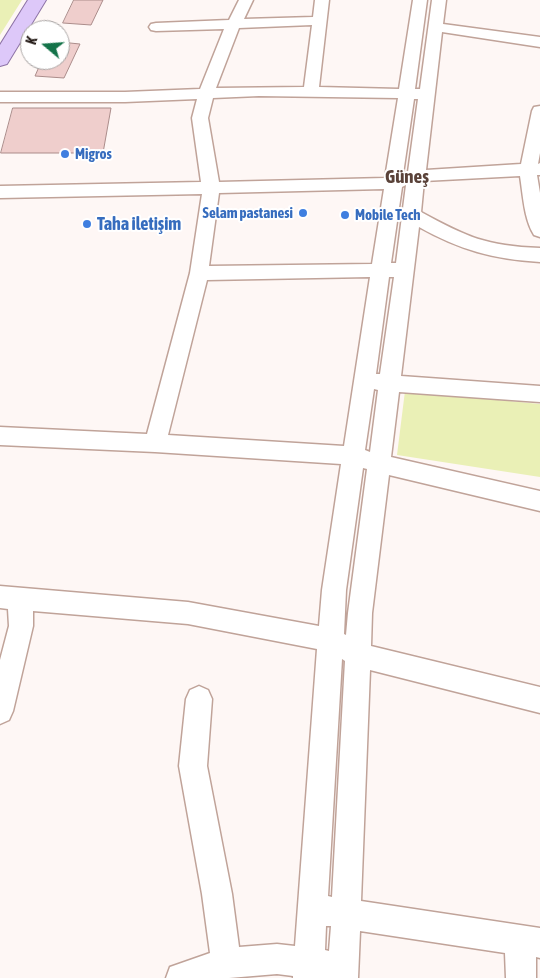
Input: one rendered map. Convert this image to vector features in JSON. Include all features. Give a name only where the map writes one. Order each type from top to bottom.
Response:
[{"type":"main road","points":[[0,60],[37,0]]},
{"type":"street","points":[[155,443],[200,273],[211,189],[200,118],[206,94],[225,42],[246,0]]},
{"type":"street","points":[[311,92],[322,0]]},
{"type":"street","points":[[181,978],[226,963],[277,959],[308,971],[343,973],[360,613],[415,176],[420,0]]},
{"type":"street","points":[[308,971],[334,590],[394,183],[416,94],[436,27],[438,0]]},
{"type":"street","points":[[156,27],[233,25],[268,21],[319,21]]},
{"type":"street","points":[[436,27],[540,42]]},
{"type":"street","points":[[0,97],[125,97],[311,92],[416,94]]},
{"type":"street","points":[[540,111],[534,170],[533,205],[540,231]]},
{"type":"street","points":[[6,193],[394,183],[415,176],[534,170]]},
{"type":"street","points":[[411,215],[464,242],[481,248],[508,254],[540,255]]},
{"type":"street","points":[[200,273],[404,270]]},
{"type":"street","points":[[365,380],[540,394]]},
{"type":"street","points":[[0,436],[155,443],[354,456],[380,464],[540,501]]},
{"type":"street","points":[[0,711],[21,626],[10,599],[188,612],[330,640],[359,655],[540,700]]},
{"type":"street","points":[[199,699],[193,766],[217,894],[226,963]]},
{"type":"street","points":[[313,909],[530,942],[521,978]]},
{"type":"green space","points":[[0,0],[22,0],[0,35]]},
{"type":"green space","points":[[405,391],[540,404],[540,477],[397,455]]},
{"type":"building","points":[[74,0],[103,0],[91,25],[70,24],[70,20],[64,20]]},
{"type":"building","points":[[70,43],[80,44],[70,65]]},
{"type":"building","points":[[38,70],[68,70],[64,78],[35,76]]},
{"type":"building","points":[[13,108],[111,108],[103,153],[1,153]]},
{"type":"place","name":"Migros","points":[[65,154]]},
{"type":"place","name":"Selam pastanesi","points":[[303,213]]},
{"type":"place","name":"Mobile Tech","points":[[345,215]]},
{"type":"place","name":"Taha iletişim","points":[[87,224]]},
{"type":"district","name":"Güneş","points":[[407,177]]}]
